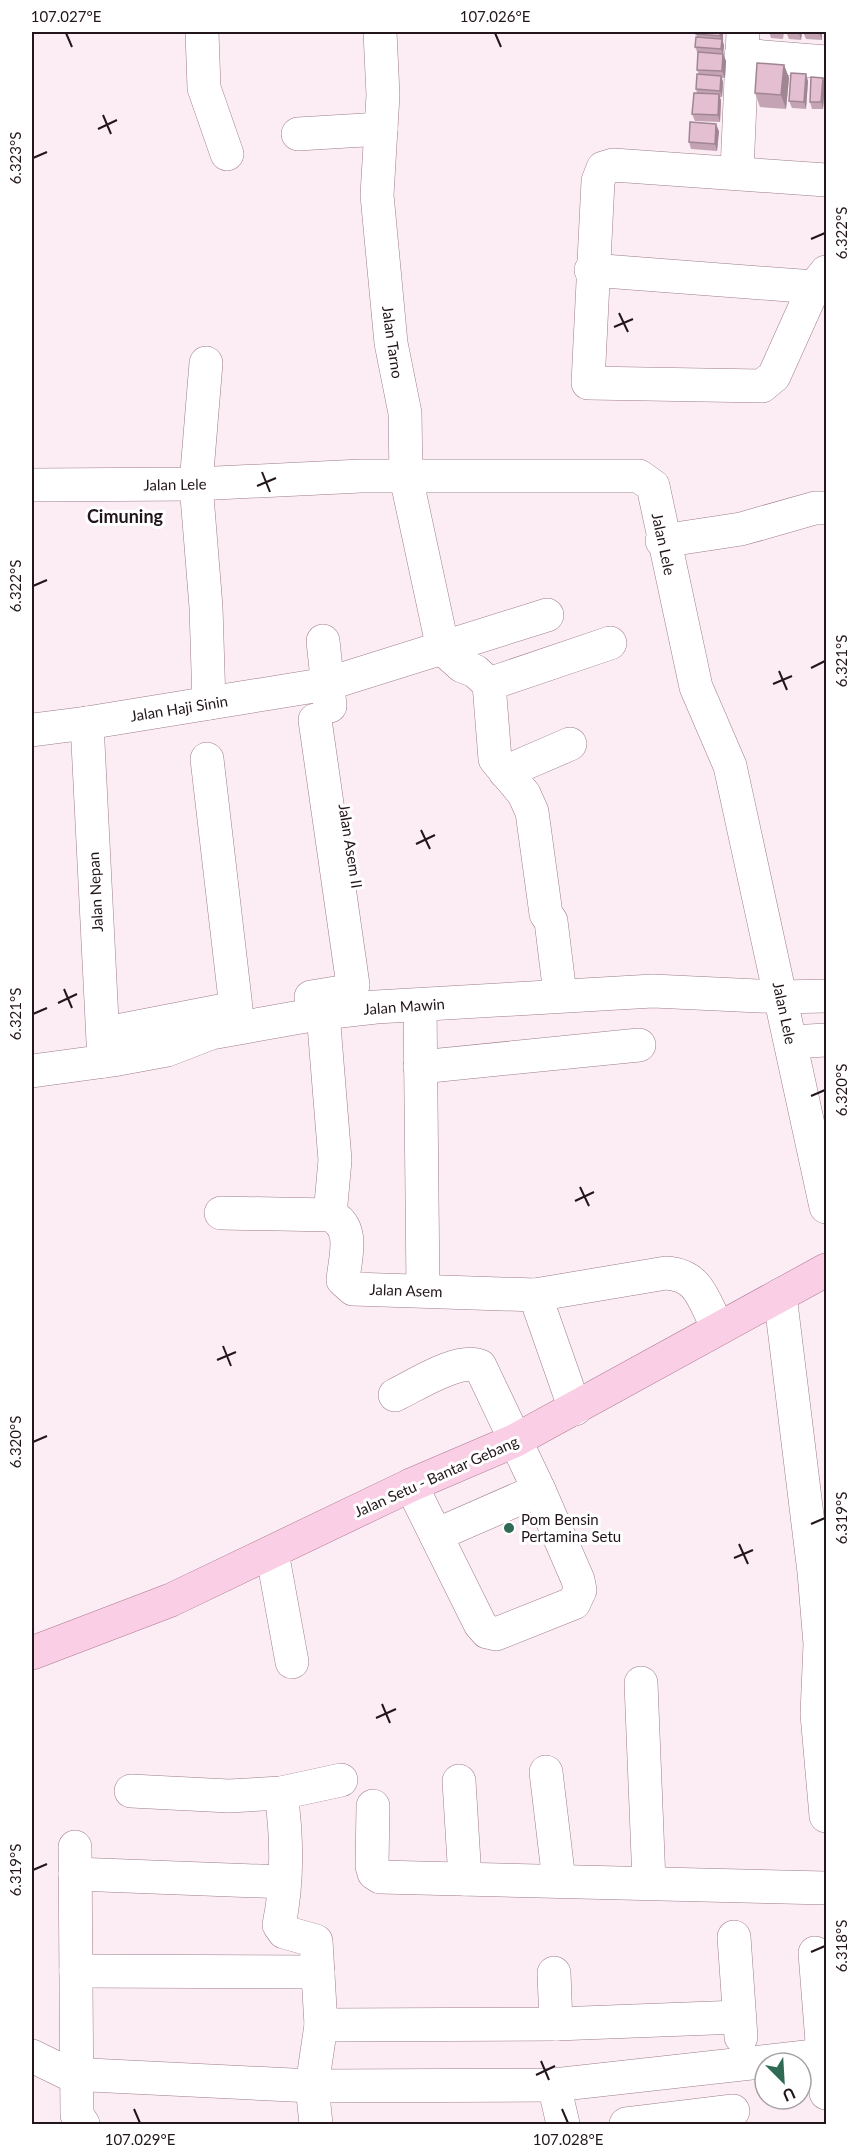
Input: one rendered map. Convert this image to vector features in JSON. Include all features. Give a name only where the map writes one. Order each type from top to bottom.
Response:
[{"type":"main road","name":"Jalan Setu - Bantar Gebang","points":[[32,1653],[171,1600],[411,1485],[514,1441],[826,1270]]},
{"type":"street","points":[[202,32],[204,88],[227,154]]},
{"type":"street","name":"Jalan Tarno","points":[[380,32],[383,95],[377,195],[391,343],[405,413],[406,477],[443,649]]},
{"type":"street","points":[[737,171],[742,43],[826,62]]},
{"type":"street","points":[[298,134],[381,129]]},
{"type":"street","points":[[591,270],[820,280],[774,376],[762,386],[588,383],[591,270],[598,181],[603,168],[613,165],[737,171],[826,180]]},
{"type":"street","points":[[206,363],[196,484],[206,607],[209,703]]},
{"type":"street","name":"Jalan Lele","points":[[32,485],[196,484],[361,476],[639,476],[652,486],[696,687],[730,766],[826,1207]]},
{"type":"street","points":[[663,541],[741,529],[815,508],[826,508]]},
{"type":"street","name":"Jalan Haji Sinin","points":[[32,730],[327,684],[547,615]]},
{"type":"street","name":"Jalan Asem II","points":[[323,641],[327,684],[376,1007]]},
{"type":"street","points":[[489,684],[610,643]]},
{"type":"street","points":[[443,649],[462,666],[475,671],[489,684],[495,759],[524,794],[532,812],[560,994]]},
{"type":"street","points":[[108,793],[113,1050],[236,1008],[348,991],[353,985],[315,720]]},
{"type":"street","name":"Jalan Nepan","points":[[87,723],[113,1050]]},
{"type":"street","points":[[505,772],[570,744]]},
{"type":"street","points":[[207,759],[236,1008]]},
{"type":"street","name":"Jalan Mawin","points":[[32,1071],[113,1050],[167,1050],[211,1033],[322,1013],[376,1007],[560,994],[653,991],[782,998],[826,996]]},
{"type":"street","points":[[420,1005],[423,1290]]},
{"type":"street","points":[[220,1213],[330,1215],[334,1160],[322,1013]]},
{"type":"street","points":[[791,1042],[826,1040]]},
{"type":"street","points":[[420,1067],[639,1045]]},
{"type":"street","name":"Jalan Asem","points":[[330,1215],[340,1220],[347,1230],[343,1280],[353,1289],[535,1295],[666,1273],[682,1274],[692,1280],[718,1328]]},
{"type":"street","points":[[535,1295],[575,1408]]},
{"type":"street","points":[[780,1295],[814,1572],[820,1644],[817,1714],[826,1816]]},
{"type":"street","points":[[395,1395],[457,1365],[471,1363],[480,1366],[539,1490],[578,1580],[580,1590],[574,1603],[496,1634],[487,1632],[480,1624],[411,1485]]},
{"type":"street","points":[[436,1535],[539,1490]]},
{"type":"street","points":[[272,1552],[292,1662]]},
{"type":"street","points":[[640,1683],[649,1882]]},
{"type":"street","points":[[546,1772],[559,1881]]},
{"type":"street","points":[[130,1791],[229,1796],[281,1793],[341,1780]]},
{"type":"street","points":[[459,1781],[465,1879]]},
{"type":"street","points":[[281,1793],[285,1824],[285,1882],[280,1929],[316,1941],[321,2025],[312,2086],[316,2124]]},
{"type":"street","points":[[373,1806],[372,1866],[374,1873],[380,1877],[826,1888]]},
{"type":"street","points":[[83,2124],[77,2115],[75,1860],[285,1882]]},
{"type":"street","points":[[734,1937],[744,2063]]},
{"type":"street","points":[[815,1953],[826,2093]]},
{"type":"street","points":[[76,1971],[318,1972]]},
{"type":"street","points":[[554,1973],[556,2024]]},
{"type":"street","points":[[321,2025],[556,2024],[739,2017]]},
{"type":"street","points":[[32,2056],[69,2074],[312,2086],[554,2085],[744,2063],[825,2059]]},
{"type":"street","points":[[554,2085],[563,2124]]},
{"type":"street","points":[[626,2124],[733,2111]]},
{"type":"building","points":[[696,32],[720,32],[720,36],[696,34]]},
{"type":"building","points":[[696,37],[722,39],[721,49],[695,47]]},
{"type":"building","points":[[698,52],[723,54],[722,71],[697,70]]},
{"type":"building","points":[[757,63],[784,65],[781,95],[755,93]]},
{"type":"building","points":[[791,73],[806,74],[804,102],[789,101]]},
{"type":"building","points":[[697,74],[721,76],[720,91],[696,89]]},
{"type":"building","points":[[811,77],[823,78],[821,102],[810,102]]},
{"type":"building","points":[[694,93],[719,94],[718,115],[692,114]]},
{"type":"building","points":[[690,122],[716,124],[715,144],[689,142]]},
{"type":"place","name":"Pom Bensin Pertamina Setu","points":[[509,1528]]},
{"type":"district","name":"Cimuning","points":[[125,516]]}]
